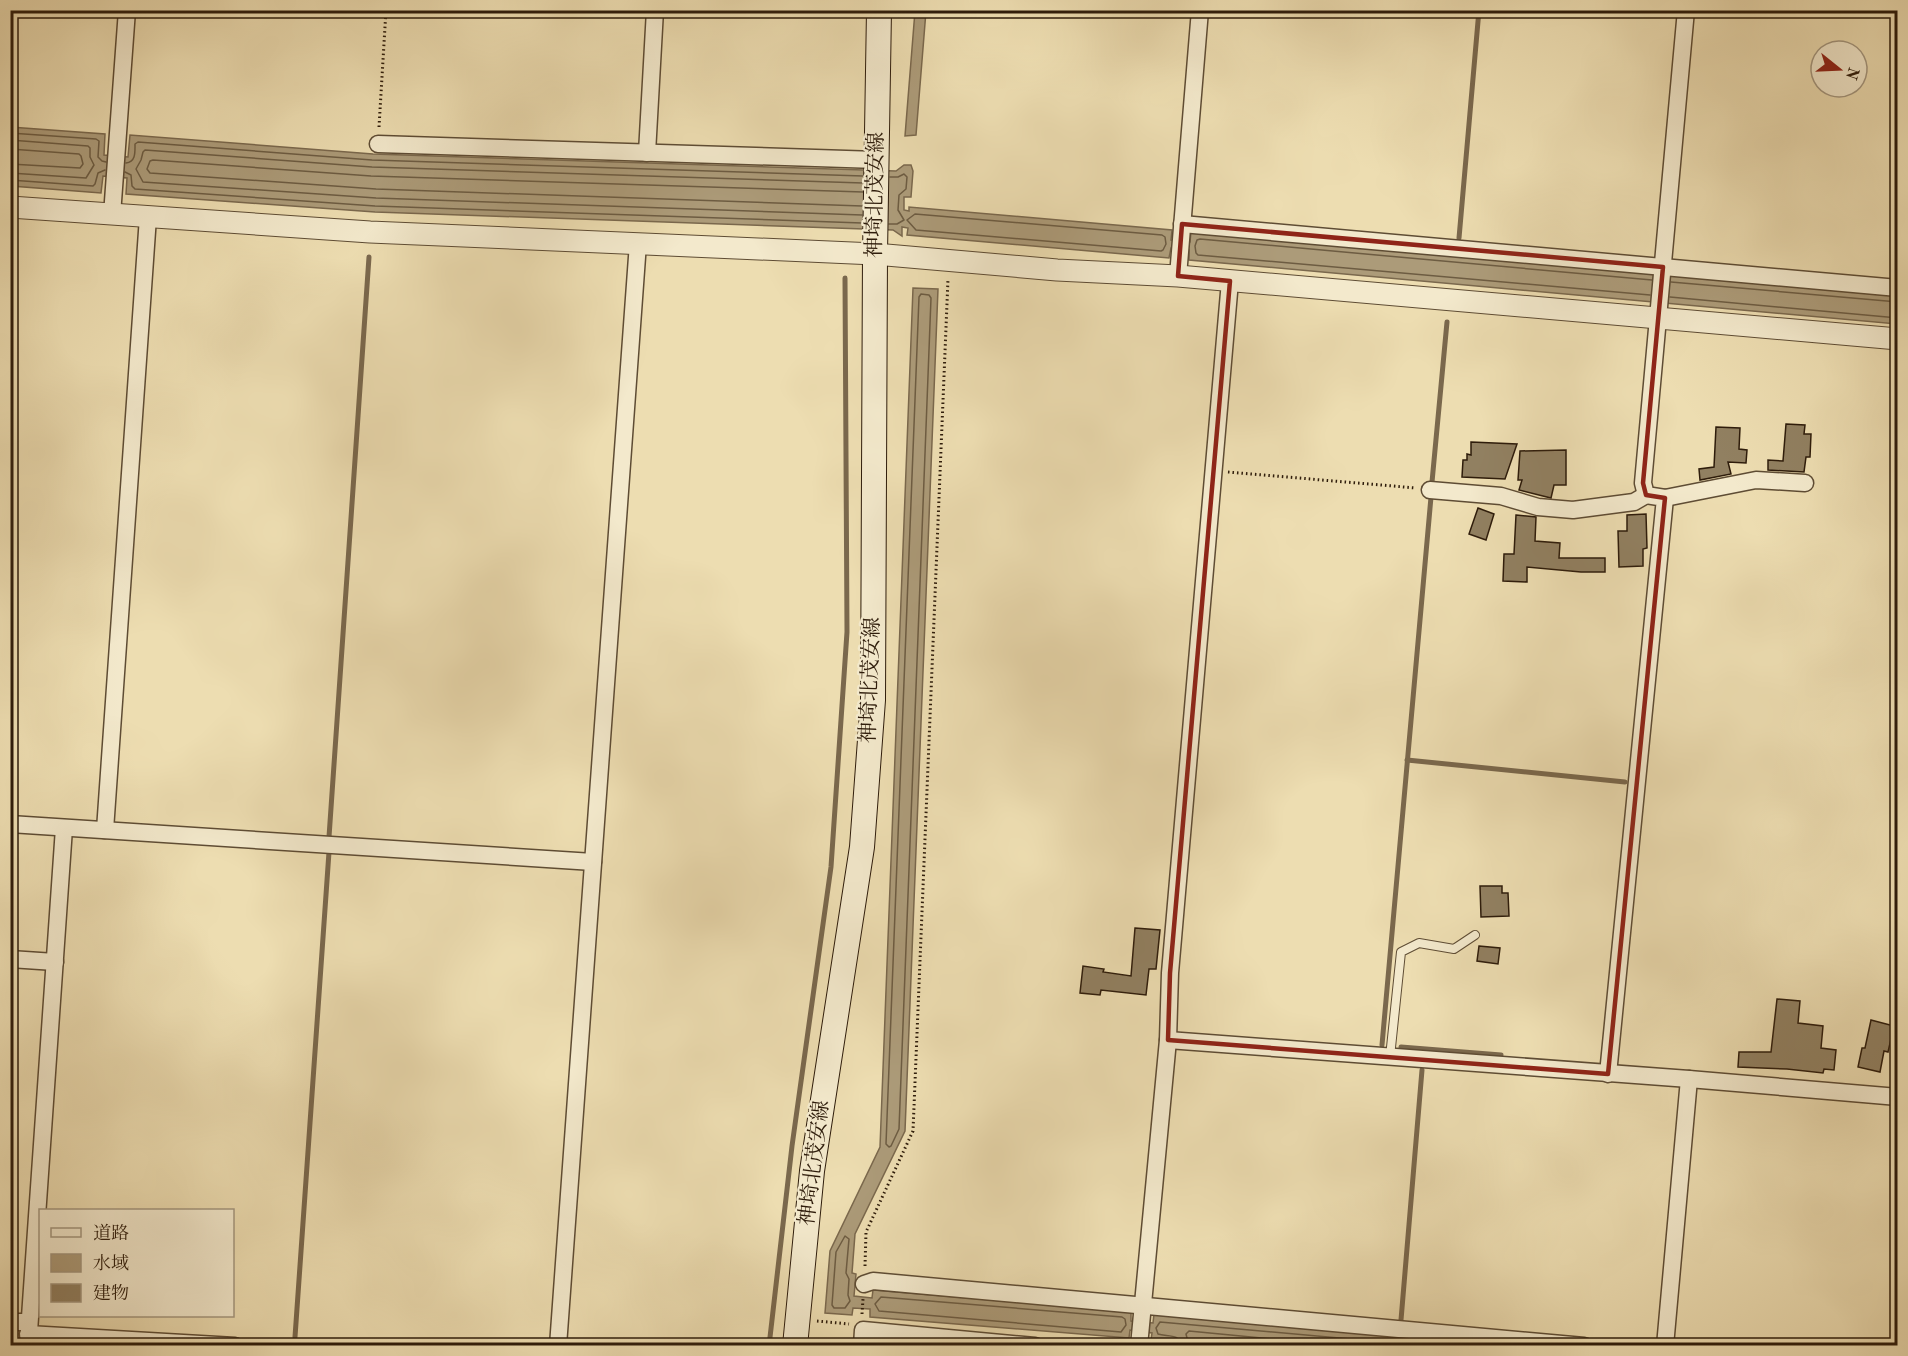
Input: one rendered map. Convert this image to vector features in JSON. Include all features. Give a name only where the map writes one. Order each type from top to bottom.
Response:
[{"type":"main road","name":"神埼北茂安線","points":[[795,1346],[812,1171],[862,847],[873,700],[875,246],[879,10]]},
{"type":"street","points":[[112,215],[127,10]]},
{"type":"street","points":[[647,153],[655,10]]},
{"type":"street","points":[[1178,276],[1200,10]]},
{"type":"street","points":[[1647,495],[1643,483],[1686,10]]},
{"type":"street","points":[[378,144],[877,160]]},
{"type":"street","points":[[10,207],[370,232],[638,243],[875,246],[949,260],[1058,270],[1178,276],[1659,313],[1898,339]]},
{"type":"street","points":[[105,830],[148,217]]},
{"type":"street","points":[[1181,238],[1663,269],[1898,288]]},
{"type":"street","points":[[558,1346],[638,243]]},
{"type":"street","points":[[1141,1326],[1168,1040],[1170,974],[1230,281]]},
{"type":"street","points":[[1430,489],[1501,496],[1538,507],[1574,510],[1634,502],[1647,495],[1665,498],[1756,480],[1805,483]]},
{"type":"street","points":[[1608,1074],[1665,498]]},
{"type":"street","points":[[10,824],[593,862]]},
{"type":"street","points":[[28,1334],[64,828]]},
{"type":"street","points":[[10,959],[55,962]]},
{"type":"street","points":[[1168,1040],[1898,1097]]},
{"type":"street","points":[[1665,1346],[1689,1080]]},
{"type":"street","points":[[864,1290],[873,1281],[1141,1326],[1584,1346]]},
{"type":"street","points":[[10,1322],[28,1334],[235,1346]]},
{"type":"street","points":[[862,1346],[863,1330],[1035,1346]]},
{"type":"lane","points":[[1390,1057],[1401,952],[1419,943],[1454,949],[1475,935]]},
{"type":"path","points":[[378,144],[386,10]]},
{"type":"path","points":[[862,1310],[866,1232],[913,1131],[949,260]]},
{"type":"path","points":[[1228,472],[1430,489]]},
{"type":"path","points":[[815,1321],[849,1324]]},
{"type":"highlighted area","points":[[1182,224],[1663,267],[1643,483],[1646,495],[1665,498],[1608,1074],[1168,1040],[1170,973],[1230,281],[1178,276]]},
{"type":"water","points":[[915,11],[926,11],[916,135],[905,136]]},
{"type":"water","points":[[10,127],[105,134],[104,155],[128,157],[130,135],[373,154],[896,171],[904,165],[911,165],[913,171],[911,197],[904,197],[904,210],[909,211],[909,207],[1172,230],[1171,240],[1190,242],[1191,232],[1897,296],[1897,324],[1189,260],[1189,250],[1171,248],[1169,258],[907,235],[908,228],[902,227],[902,236],[893,230],[375,212],[126,194],[127,178],[103,176],[101,193],[11,186]]},
{"type":"water","points":[[913,288],[938,289],[905,1131],[855,1234],[852,1273],[856,1274],[854,1296],[872,1298],[873,1290],[1131,1312],[1131,1321],[1153,1323],[1154,1314],[1493,1345],[1206,1345],[1151,1340],[1152,1333],[1130,1330],[1129,1338],[870,1317],[870,1309],[853,1308],[852,1315],[825,1313],[830,1251],[880,1147]]},
{"type":"building","points":[[1786,424],[1805,425],[1804,434],[1811,434],[1810,457],[1806,457],[1804,472],[1768,470],[1768,460],[1783,461]]},
{"type":"building","points":[[1716,427],[1740,428],[1739,449],[1747,450],[1746,463],[1728,462],[1731,474],[1700,480],[1699,469],[1714,467]]},
{"type":"building","points":[[1471,442],[1517,444],[1505,479],[1462,477],[1463,460],[1467,460],[1467,454],[1471,455]]},
{"type":"building","points":[[1566,450],[1566,485],[1554,485],[1551,498],[1519,490],[1522,480],[1518,480],[1520,451]]},
{"type":"building","points":[[1478,508],[1494,514],[1486,540],[1469,534]]},
{"type":"building","points":[[1646,514],[1647,548],[1643,549],[1643,566],[1619,567],[1618,531],[1627,531],[1627,515]]},
{"type":"building","points":[[1516,515],[1536,517],[1535,541],[1560,543],[1559,558],[1605,558],[1605,572],[1527,567],[1527,582],[1503,581],[1504,554],[1514,554]]},
{"type":"building","points":[[1480,886],[1502,886],[1502,893],[1508,893],[1509,916],[1481,917]]},
{"type":"building","points":[[1135,928],[1160,930],[1156,969],[1149,969],[1146,995],[1101,990],[1100,995],[1080,993],[1083,966],[1131,976]]},
{"type":"building","points":[[1479,946],[1500,948],[1498,964],[1477,961]]},
{"type":"building","points":[[1777,999],[1800,1001],[1798,1023],[1823,1026],[1821,1048],[1836,1050],[1834,1070],[1824,1069],[1823,1073],[1738,1067],[1739,1052],[1771,1052]]},
{"type":"building","points":[[1871,1020],[1894,1026],[1888,1052],[1884,1051],[1880,1072],[1858,1067]]},
{"type":"waterway","points":[[1459,238],[1479,10]]},
{"type":"waterway","points":[[329,837],[369,257]]},
{"type":"waterway","points":[[769,1346],[792,1146],[831,867],[847,632],[845,278]]},
{"type":"waterway","points":[[1432,482],[1447,322]]},
{"type":"waterway","points":[[1382,1045],[1431,497]]},
{"type":"waterway","points":[[1407,760],[1625,782]]},
{"type":"waterway","points":[[295,1337],[329,852]]},
{"type":"waterway","points":[[1401,1047],[1501,1055]]},
{"type":"waterway","points":[[1401,1320],[1422,1070]]}]
